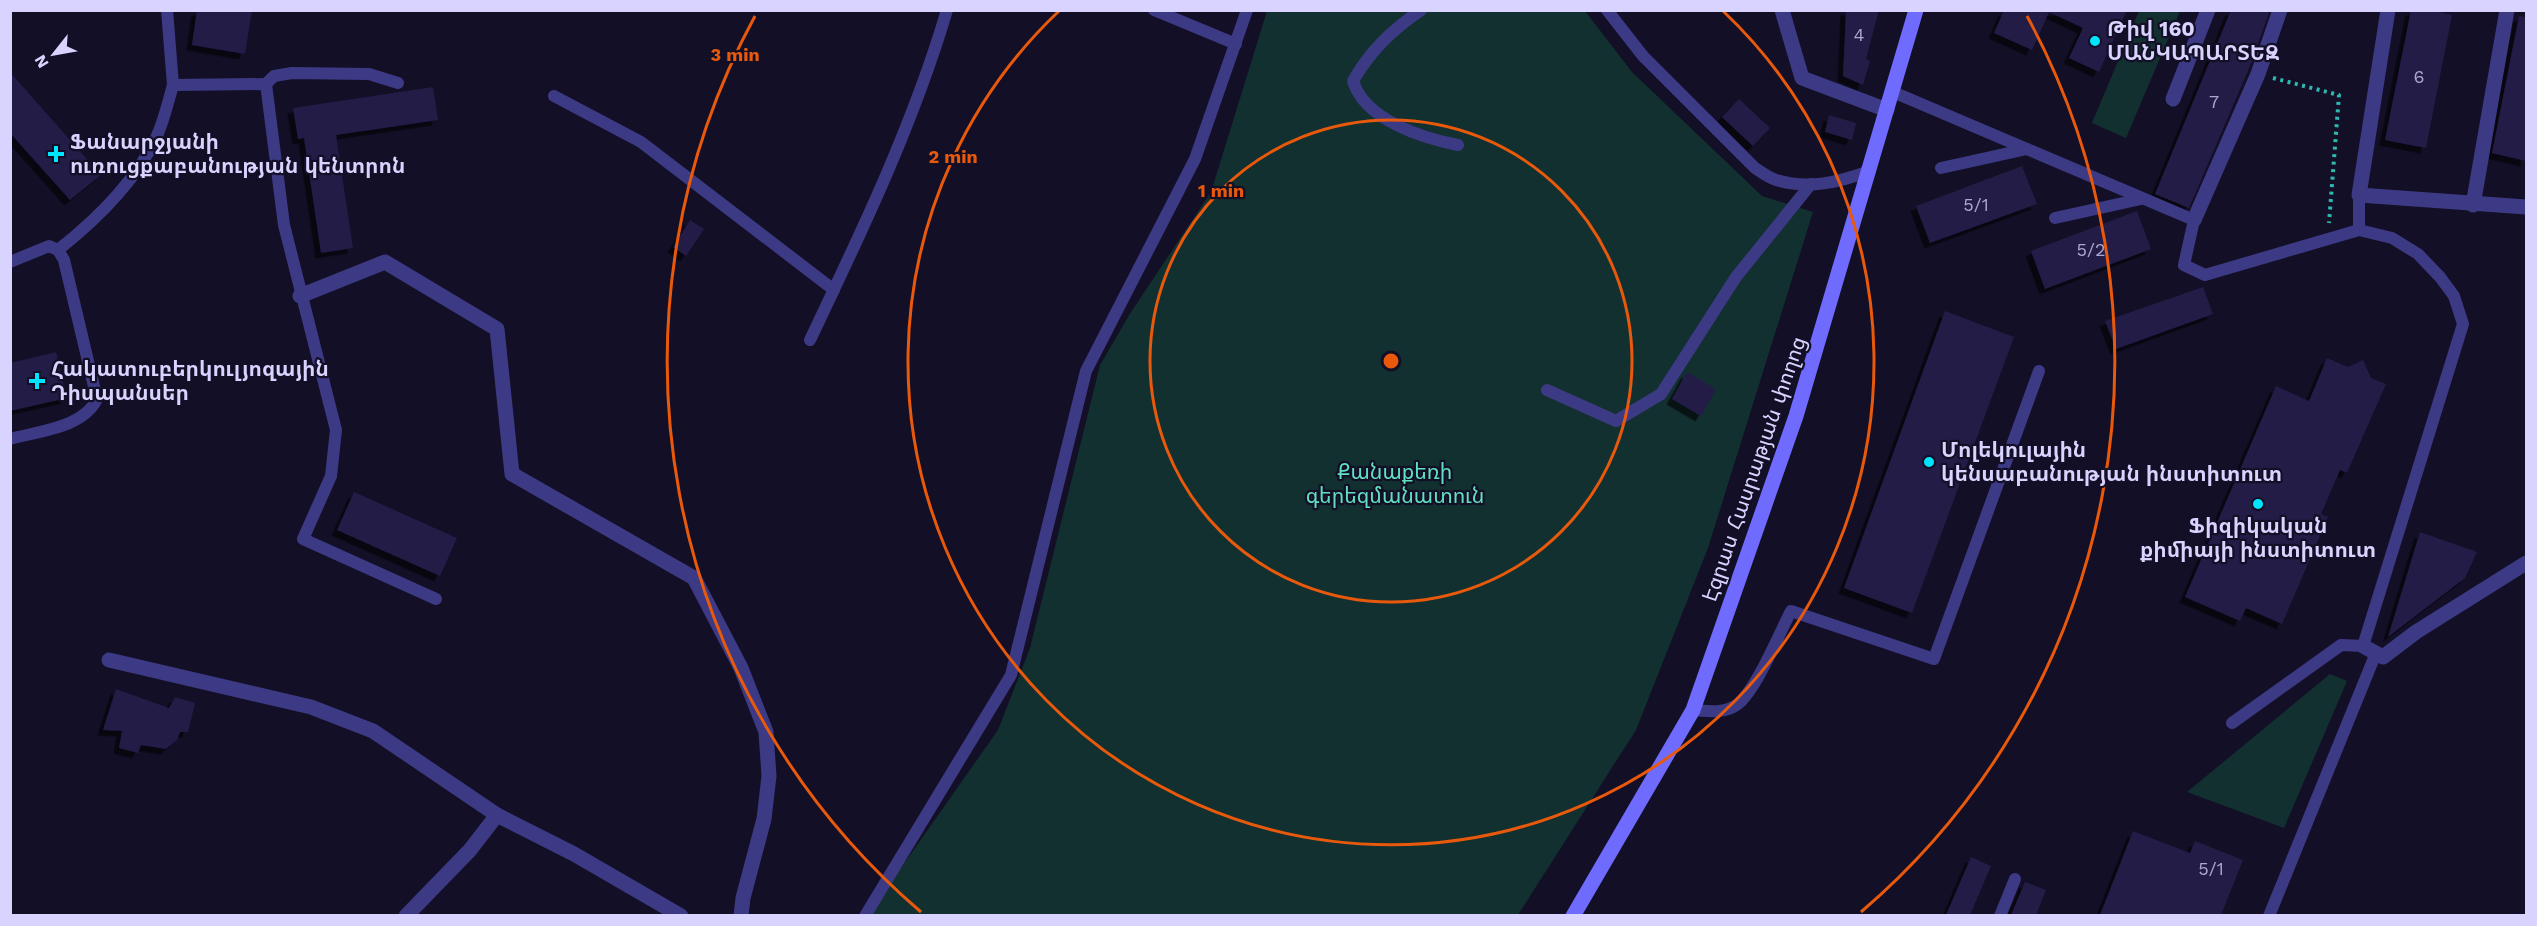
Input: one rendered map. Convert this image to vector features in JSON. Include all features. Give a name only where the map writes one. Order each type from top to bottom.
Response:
[{"type":"street","points":[[1782,10],[1802,78],[1887,110]]},
{"type":"street","name":"Էզրաս Հասրաթյան փողոց","points":[[1573,915],[1696,710],[1797,416],[1887,110],[1896,94],[1916,10]]},
{"type":"street","name":"Էզրաս Հասրաթյան փողոց","points":[[1585,915],[1696,710],[1797,445],[1896,94],[1923,10]]},
{"type":"street","points":[[2173,99],[2208,10]]},
{"type":"street","points":[[2194,220],[2258,74],[2280,10]]},
{"type":"street","points":[[2388,10],[2359,195],[2473,205],[2526,207]]},
{"type":"street","points":[[2473,205],[2507,10]]},
{"type":"street","points":[[300,296],[385,262],[497,329],[512,474],[694,578],[741,668],[766,732],[769,776],[764,819],[743,898],[741,915]]},
{"type":"street","points":[[2369,650],[2383,657],[2416,632],[2526,563]]},
{"type":"street","points":[[109,660],[311,707],[373,731],[498,815],[574,854],[681,915]]},
{"type":"street","points":[[406,915],[470,850],[498,815]]},
{"type":"lane","points":[[58,249],[81,232],[103,209],[142,163],[156,137],[173,85],[167,10]]},
{"type":"lane","points":[[810,340],[876,202],[933,58],[947,10]]},
{"type":"lane","points":[[1154,10],[1236,44]]},
{"type":"lane","points":[[865,915],[1011,675],[1086,371],[1195,159],[1248,10]]},
{"type":"lane","points":[[1421,10],[1380,42],[1353,81],[1364,101],[1393,124],[1431,140],[1458,145]]},
{"type":"lane","points":[[1607,10],[1643,56],[1755,168],[1774,180],[1811,184],[1837,183],[1870,171]]},
{"type":"lane","points":[[173,85],[266,84],[274,76],[292,73],[369,74],[398,83]]},
{"type":"lane","points":[[266,84],[284,225],[300,296],[336,430],[331,476],[303,539],[436,599]]},
{"type":"lane","points":[[1896,94],[2194,220],[2184,265],[2205,275],[2359,230],[2392,238],[2418,255],[2440,276],[2454,296],[2463,324],[2369,650],[2269,915]]},
{"type":"lane","points":[[554,96],[641,142],[834,290]]},
{"type":"lane","points":[[1941,168],[2027,149]]},
{"type":"lane","points":[[1547,390],[1616,421],[1661,394],[1736,277],[1811,184]]},
{"type":"lane","points":[[2359,195],[2359,230]]},
{"type":"lane","points":[[2055,218],[2141,199]]},
{"type":"lane","points":[[10,262],[49,246],[58,249],[64,260],[97,399],[92,409],[81,419],[10,439]]},
{"type":"lane","points":[[1696,710],[1718,712],[1738,704],[1754,683],[1791,611],[1934,659],[2039,371]]},
{"type":"lane","points":[[2232,723],[2341,645],[2369,650]]},
{"type":"lane","points":[[2000,915],[2015,879]]},
{"type":"path","points":[[2258,74],[2339,95],[2327,239]]},
{"type":"green space","name":"Քանաքեռի գերեզմանատուն","points":[[1267,11],[1585,11],[1632,72],[1762,196],[1813,212],[1708,548],[1636,730],[1518,915],[867,916],[998,730],[1030,648],[1100,365],[1131,312],[1211,192]]},
{"type":"green space","points":[[2139,11],[2180,11],[2126,138],[2092,123]]},
{"type":"green space","points":[[2330,674],[2347,681],[2284,828],[2187,792]]},
{"type":"building","points":[[197,10],[252,10],[245,54],[192,45]]},
{"type":"building","points":[[1846,10],[1879,10],[1866,59],[1870,61],[1863,85],[1843,76]]},
{"type":"building","name":"Թիվ 160 ՄԱՆԿԱՊԱՐՏԵԶ","points":[[2004,10],[2127,10],[2099,72],[2069,58],[2083,28],[2049,12],[2032,50],[1994,33]]},
{"type":"building","points":[[2231,10],[2270,10],[2250,66],[2189,208],[2155,194]]},
{"type":"building","points":[[2411,10],[2432,10],[2452,15],[2426,148],[2385,140]]},
{"type":"building","points":[[2519,16],[2526,17],[2526,161],[2492,153]]},
{"type":"building","name":"Ֆանարջյանի ուռուցքաբանության կենտրոն","points":[[10,72],[101,175],[70,200],[10,133]]},
{"type":"building","points":[[433,87],[438,120],[336,135],[353,248],[321,253],[304,138],[298,139],[293,108]]},
{"type":"building","points":[[1739,99],[1770,128],[1753,146],[1722,117]]},
{"type":"building","points":[[1829,115],[1856,123],[1852,140],[1825,132]]},
{"type":"building","points":[[2022,166],[2037,204],[1930,243],[1916,206]]},
{"type":"building","points":[[2137,211],[2151,249],[2045,289],[2031,251]]},
{"type":"building","points":[[690,220],[704,229],[686,256],[673,247]]},
{"type":"building","points":[[2203,287],[2213,314],[2116,349],[2105,321]]},
{"type":"building","name":"Մոլեկուլային կենսաբանության ինստիտուտ","points":[[1945,311],[2014,337],[1912,613],[1844,588]]},
{"type":"building","name":"Հակատուբերկուլյոզային Դիսպանսեր","points":[[56,352],[67,398],[10,411],[10,363]]},
{"type":"building","points":[[2327,358],[2348,367],[2363,360],[2371,378],[2386,384],[2347,473],[2340,470],[2321,514],[2328,517],[2282,624],[2246,608],[2240,621],[2185,597],[2276,386],[2309,401]]},
{"type":"building","points":[[1687,372],[1716,389],[1701,416],[1672,399]]},
{"type":"building","points":[[354,492],[457,538],[440,576],[337,530]]},
{"type":"building","points":[[2420,532],[2477,552],[2465,578],[2388,637]]},
{"type":"building","points":[[116,689],[169,708],[175,697],[195,703],[188,732],[180,732],[177,740],[166,749],[141,745],[138,753],[119,748],[122,731],[103,730]]},
{"type":"building","points":[[2133,831],[2190,853],[2195,841],[2243,860],[2221,915],[2100,915]]},
{"type":"building","points":[[1971,857],[1991,866],[1970,915],[1946,915]]},
{"type":"building","points":[[2025,882],[2046,890],[2036,915],[2011,915]]},
{"type":"place","name":"Թիվ 160 ՄԱՆԿԱՊԱՐՏԵԶ","points":[[2095,41]]},
{"type":"place","name":"Ֆանարջյանի ուռուցքաբանության կենտրոն","points":[[56,154]]},
{"type":"place","name":"Հակատուբերկուլյոզային Դիսպանսեր","points":[[37,381]]},
{"type":"place","name":"Մոլեկուլային կենսաբանության ինստիտուտ","points":[[1929,462]]},
{"type":"place","name":"Ֆիզիկական քիմիայի ինստիտուտ","points":[[2258,504]]}]
